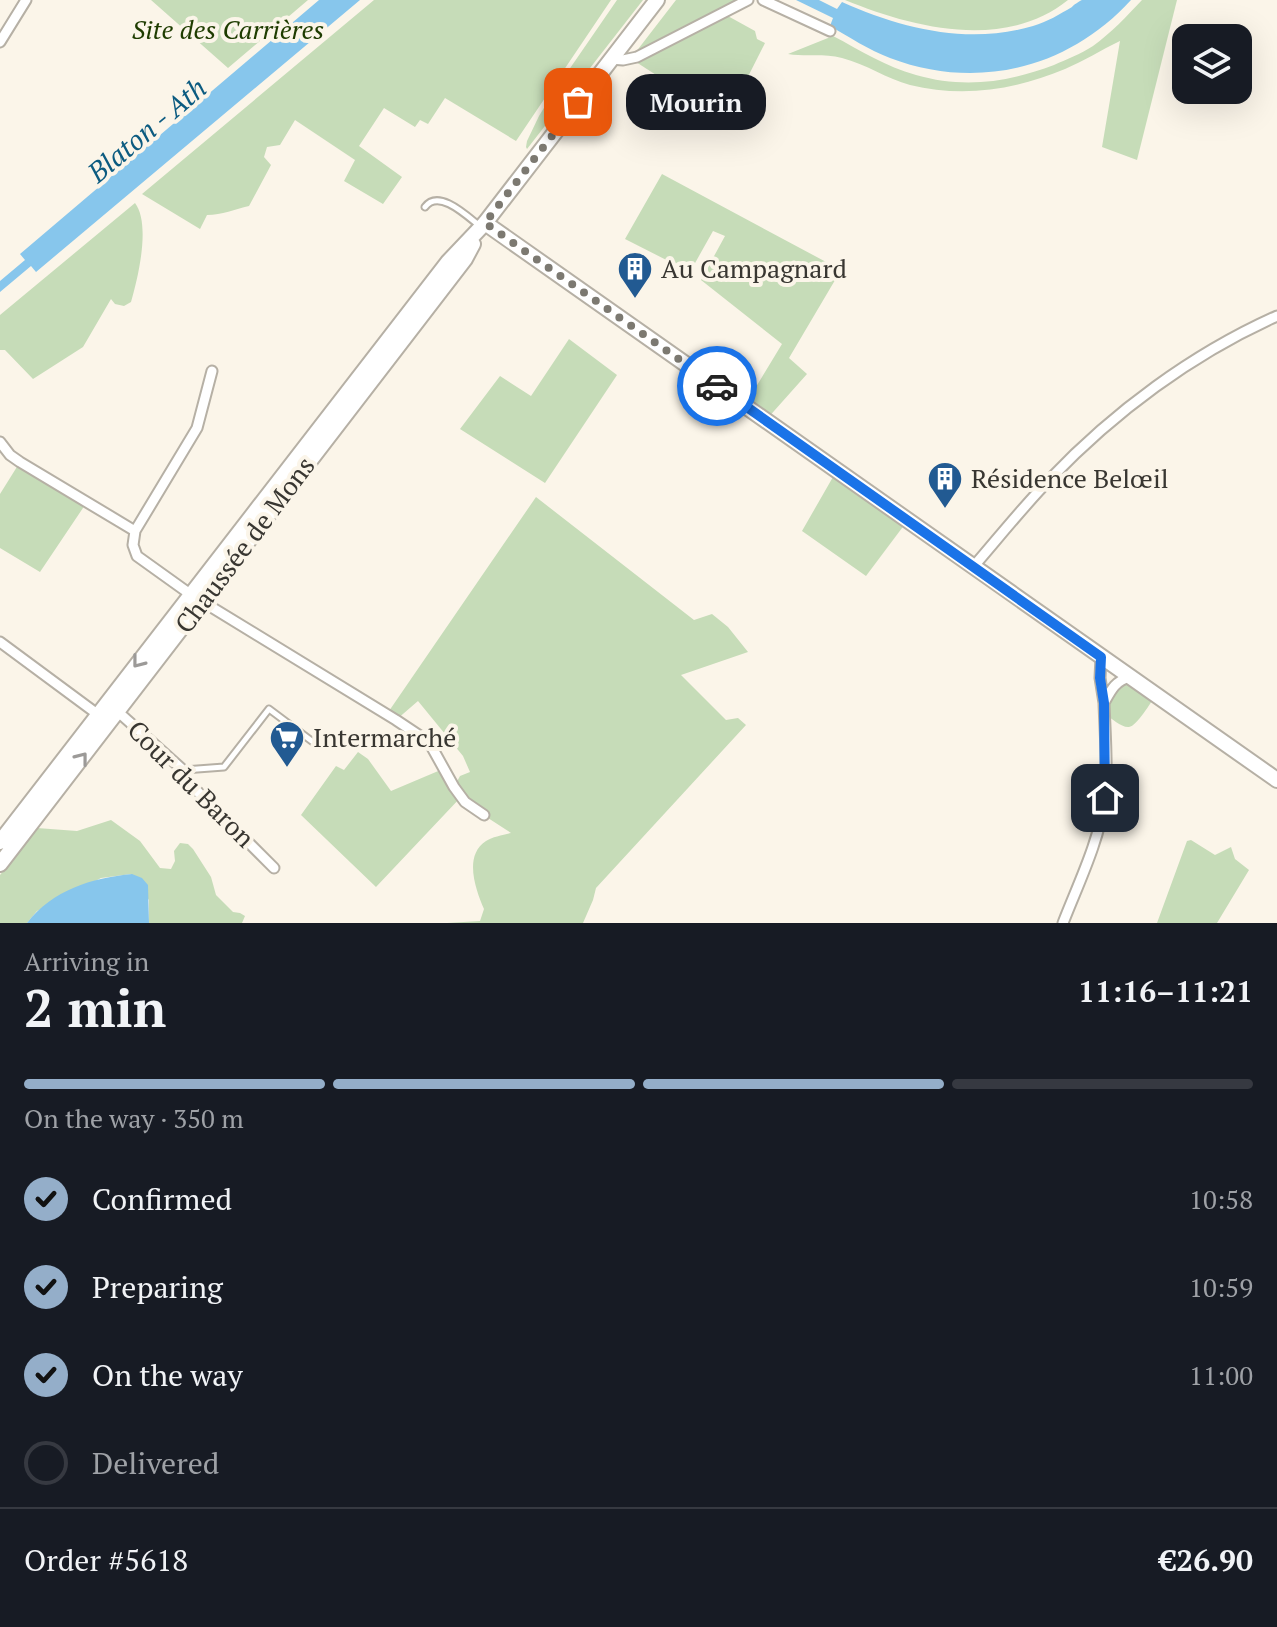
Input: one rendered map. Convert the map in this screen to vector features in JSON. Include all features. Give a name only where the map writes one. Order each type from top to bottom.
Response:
[{"type":"main road","name":"Chaussée de Mons","points":[[0,864],[108,712],[465,259],[483,225],[657,0]]},
{"type":"main road","points":[[483,225],[1277,780]]},
{"type":"main road","name":"Chaussée de Mons","points":[[0,842],[108,712]]},
{"type":"street","points":[[0,42],[26,0]]},
{"type":"street","points":[[611,59],[637,57],[748,0]]},
{"type":"street","points":[[763,0],[830,31]]},
{"type":"street","points":[[974,566],[1053,475],[1117,416],[1198,359],[1277,316]]},
{"type":"street","points":[[212,371],[197,428],[135,531],[133,545],[137,556],[196,597],[429,742],[465,802],[484,815]]},
{"type":"street","points":[[0,442],[20,462],[135,531]]},
{"type":"street","name":"Cour du Baron","points":[[0,642],[108,712],[183,770],[190,784],[274,868]]},
{"type":"street","points":[[1063,923],[1101,821],[1105,787],[1101,657]]},
{"type":"street","points":[[1104,703],[1113,686],[1130,677]]},
{"type":"lane","points":[[425,207],[433,200],[453,205],[483,225]]},
{"type":"lane","points":[[183,770],[224,767],[269,709],[317,745]]},
{"type":"green space","name":"Site des Carrières","points":[[151,0],[308,0],[228,68]]},
{"type":"green space","points":[[374,0],[611,0],[516,141],[445,98],[428,124],[420,120],[415,127],[384,108],[359,146],[402,177],[383,204],[344,181],[355,160],[295,120],[280,145],[267,147],[264,157],[271,165],[249,206],[207,215],[200,229],[142,194]]},
{"type":"green space","points":[[617,0],[643,0],[527,149],[527,141],[539,116]]},
{"type":"green space","points":[[676,0],[738,2],[632,57]]},
{"type":"green space","points":[[845,0],[1068,0],[1043,16],[1016,25],[988,30],[958,30],[900,19]]},
{"type":"green space","points":[[1142,0],[1177,0],[1137,160],[1102,147],[1120,41],[1046,76],[1008,87],[969,91],[910,85],[835,57],[788,54],[833,36],[905,72],[952,82],[986,82],[1020,76],[1054,65],[1088,49]]},
{"type":"green space","points":[[726,15],[755,31],[757,39],[765,43],[726,120],[636,62]]},
{"type":"green space","points":[[662,174],[841,270],[789,358],[807,374],[766,420],[745,405],[782,344],[701,280],[725,236],[713,231],[690,272],[625,239]]},
{"type":"green space","points":[[135,203],[140,212],[143,237],[131,302],[124,306],[115,304],[111,299],[83,347],[33,379],[5,350],[0,350],[0,315]]},
{"type":"green space","points":[[569,339],[617,375],[545,483],[460,429],[500,376],[531,396]]},
{"type":"green space","points":[[20,462],[87,502],[40,572],[0,548],[0,494]]},
{"type":"green space","points":[[837,470],[908,520],[866,576],[802,531]]},
{"type":"green space","points":[[536,497],[694,620],[712,614],[728,627],[748,652],[681,675],[726,720],[738,718],[746,725],[596,888],[583,923],[447,923],[480,921],[484,909],[473,874],[475,855],[486,841],[511,833],[461,797],[376,887],[301,815],[336,766],[344,770],[358,752],[368,759],[391,791],[443,769],[454,787],[460,776],[470,772],[463,756],[418,701],[396,720],[389,711]]},
{"type":"green space","points":[[1125,682],[1156,695],[1140,718],[1129,727],[1105,714],[1109,692]]},
{"type":"green space","points":[[111,820],[140,841],[160,868],[171,869],[175,861],[174,851],[180,843],[188,844],[211,877],[216,895],[233,912],[245,916],[242,923],[149,923],[149,900],[131,874],[101,878],[37,911],[27,923],[0,923],[0,875],[37,828],[77,831]]},
{"type":"green space","points":[[1191,840],[1215,855],[1231,847],[1235,859],[1249,870],[1217,923],[1157,923],[1187,841]]},
{"type":"water","points":[[319,0],[360,0],[36,272],[31,266],[0,292],[0,281],[25,260],[20,254]]},
{"type":"water","points":[[796,0],[819,0],[837,9],[842,2],[912,26],[960,34],[985,34],[1009,32],[1038,24],[1082,0],[1131,0],[1106,24],[1079,43],[1050,57],[1020,67],[956,73],[923,68],[882,55],[830,26],[833,18]]},
{"type":"water","points":[[132,874],[148,885],[149,923],[27,923],[61,894],[102,879]]},
{"type":"way so far","points":[[578,102],[485,223],[717,386]]},
{"type":"place","name":"Mourin","points":[[578,102]]},
{"type":"place","name":"Au Campagnard","points":[[635,300]]},
{"type":"place","name":"Résidence Belœil","points":[[945,510]]},
{"type":"place","name":"Intermarché","points":[[287,769]]},
{"type":"route","points":[[717,386],[1101,657],[1105,798]]},
{"type":"water label","name":"Blaton - Ath","points":[[147,130]]}]
